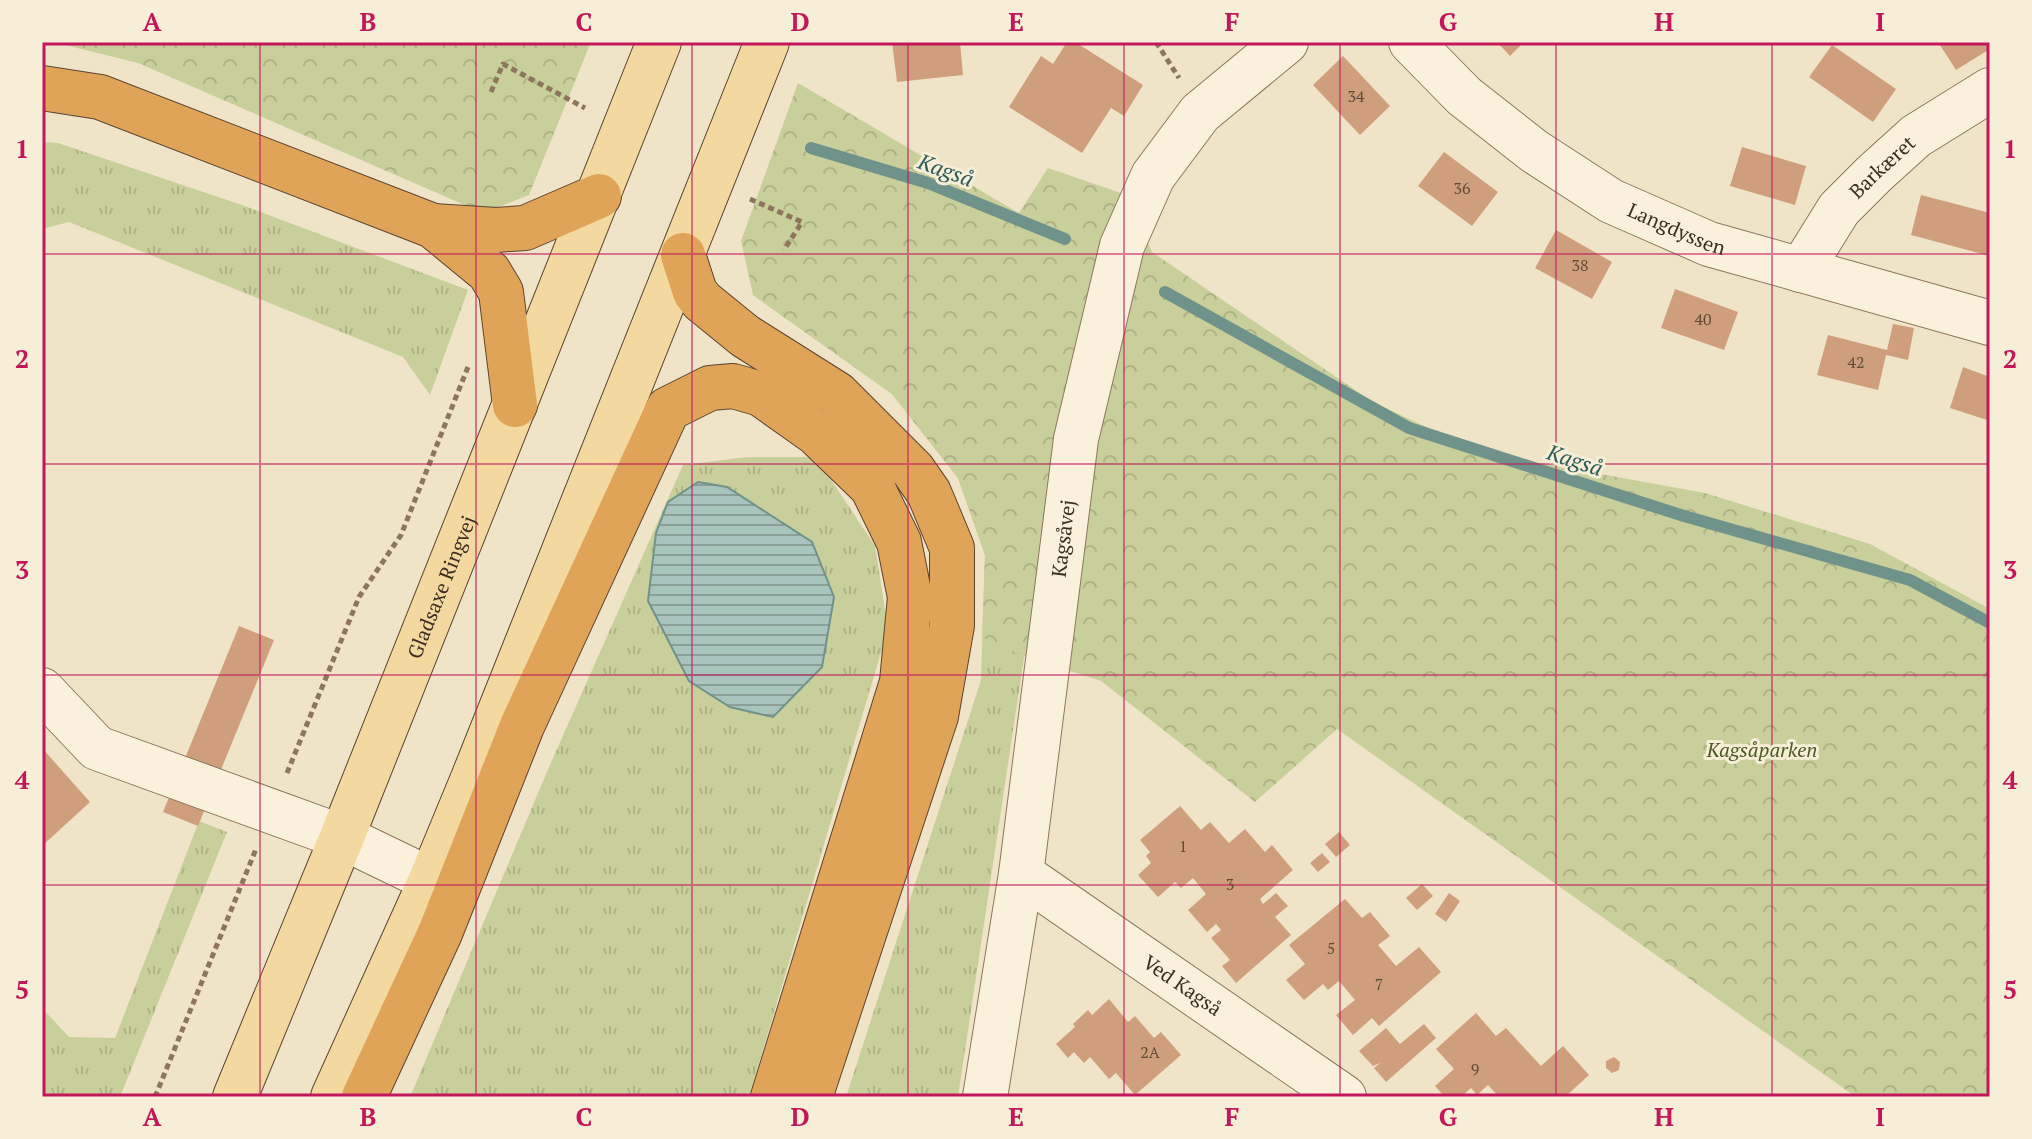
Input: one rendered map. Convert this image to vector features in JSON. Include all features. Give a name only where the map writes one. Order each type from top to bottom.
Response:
[{"type":"highway","points":[[42,88],[100,97],[433,226],[496,230],[525,228],[599,196]]},
{"type":"highway","points":[[433,226],[489,272],[501,292],[515,405]]},
{"type":"highway","points":[[683,255],[695,292],[702,301],[745,336],[837,394],[913,470],[929,493],[952,548],[952,625],[936,716],[810,1097]]},
{"type":"highway","points":[[364,1097],[440,933],[522,726],[668,409],[710,388],[733,386],[761,394],[816,433],[872,487],[899,542],[910,597],[902,682],[773,1097]]},
{"type":"main road","points":[[333,1097],[431,880],[579,518],[767,42]]},
{"type":"main road","name":"Gladsaxe Ringvej","points":[[235,1097],[653,59]]},
{"type":"street","name":"Kagsåvej","points":[[985,1097],[1021,874],[1076,439],[1122,246],[1153,176],[1200,113],[1286,42]]},
{"type":"street","name":"Langdyssen","points":[[1411,42],[1464,96],[1534,151],[1611,201],[1709,244],[1990,323]]},
{"type":"street","name":"Barkæret","points":[[1801,270],[1839,209],[1874,174],[1916,136],[1990,90]]},
{"type":"street","points":[[42,690],[97,748],[342,837],[431,880]]},
{"type":"street","name":"Ved Kagså","points":[[1021,874],[1344,1097]]},
{"type":"path","points":[[491,92],[503,64],[585,108]]},
{"type":"path","points":[[748,198],[802,222],[784,250]]},
{"type":"path","points":[[155,1097],[359,597],[401,535],[470,363]]},
{"type":"green space","points":[[53,42],[591,42],[529,195],[483,213],[138,63]]},
{"type":"green space","name":"Kagsåparken","points":[[798,83],[1019,213],[1048,168],[1127,195],[1152,252],[1373,402],[1480,452],[1705,493],[1870,544],[1990,609],[1990,1097],[1856,1097],[1337,729],[1255,802],[1101,681],[1024,656],[982,637],[985,555],[958,478],[892,394],[753,295],[741,241]]},
{"type":"green space","points":[[42,142],[58,143],[242,205],[468,290],[430,395],[403,357],[69,222],[42,229]]},
{"type":"green space","points":[[753,295],[1049,450],[1034,591],[958,1097],[846,1097],[981,680],[985,555],[958,478],[892,394]]},
{"type":"green space","points":[[747,457],[816,457],[875,546],[888,629],[749,1097],[410,1097],[549,767],[683,465]]},
{"type":"green space","points":[[199,821],[227,832],[120,1097],[42,1097],[42,1008],[69,1037],[115,1038]]},
{"type":"water","points":[[698,482],[727,487],[812,542],[834,597],[822,667],[773,717],[730,707],[689,681],[648,601],[656,533],[668,502]]},
{"type":"building","points":[[892,42],[960,42],[963,75],[897,82]]},
{"type":"building","points":[[1067,42],[1075,42],[1143,85],[1124,116],[1111,108],[1082,153],[1009,107],[1041,56],[1053,64]]},
{"type":"building","points":[[1497,42],[1524,42],[1510,56]]},
{"type":"building","points":[[1938,42],[1990,42],[1990,49],[1956,70]]},
{"type":"building","points":[[1832,45],[1896,89],[1873,122],[1809,77]]},
{"type":"building","points":[[1343,56],[1390,106],[1360,135],[1313,85]]},
{"type":"building","points":[[1742,147],[1806,166],[1795,205],[1730,186]]},
{"type":"building","points":[[1444,152],[1498,192],[1472,226],[1418,186]]},
{"type":"building","points":[[1921,195],[1990,213],[1990,256],[1911,235]]},
{"type":"building","points":[[1556,230],[1612,262],[1592,299],[1535,268]]},
{"type":"building","points":[[1675,289],[1738,312],[1724,350],[1661,328]]},
{"type":"building","points":[[1893,324],[1914,328],[1908,360],[1886,355],[1878,390],[1817,375],[1828,335],[1887,350]]},
{"type":"building","points":[[1963,367],[1990,377],[1990,421],[1950,408]]},
{"type":"building","points":[[239,626],[274,640],[198,826],[163,812]]},
{"type":"building","points":[[42,748],[90,802],[42,846]]},
{"type":"building","points":[[1180,806],[1201,830],[1210,822],[1229,843],[1245,829],[1265,852],[1272,845],[1293,870],[1260,899],[1263,904],[1276,893],[1288,906],[1275,917],[1291,935],[1236,983],[1222,966],[1230,960],[1211,938],[1221,930],[1216,924],[1207,932],[1188,910],[1206,894],[1193,878],[1181,888],[1175,882],[1158,897],[1138,875],[1151,863],[1146,856],[1150,852],[1140,840]]},
{"type":"building","points":[[1339,832],[1350,845],[1336,857],[1325,844]]},
{"type":"building","points":[[1322,853],[1330,862],[1318,872],[1310,863]]},
{"type":"building","points":[[1422,884],[1433,896],[1417,910],[1406,898]]},
{"type":"building","points":[[1449,893],[1460,901],[1446,922],[1435,914]]},
{"type":"building","points":[[1345,899],[1362,918],[1370,912],[1390,936],[1378,945],[1396,966],[1419,947],[1441,972],[1379,1026],[1372,1018],[1353,1035],[1336,1015],[1355,1000],[1339,981],[1328,990],[1323,984],[1304,1000],[1286,980],[1305,964],[1289,945]]},
{"type":"building","points":[[1109,999],[1128,1022],[1135,1016],[1154,1038],[1161,1032],[1181,1055],[1135,1095],[1116,1073],[1109,1079],[1090,1057],[1084,1063],[1074,1052],[1068,1058],[1056,1044],[1088,1010],[1092,1015]]},
{"type":"building","points":[[1476,1013],[1496,1036],[1506,1028],[1541,1066],[1563,1046],[1589,1075],[1565,1097],[1499,1097],[1488,1085],[1477,1095],[1471,1088],[1461,1097],[1445,1097],[1435,1086],[1454,1069],[1436,1049]]},
{"type":"building","points":[[1424,1024],[1436,1038],[1386,1082],[1374,1068],[1380,1063],[1373,1066],[1359,1051],[1386,1028],[1400,1044]]},
{"type":"building","points":[[1614,1057],[1620,1062],[1619,1070],[1612,1073],[1606,1068],[1606,1061]]},
{"type":"waterway","name":"Kagså","points":[[811,148],[928,183],[1065,239]]},
{"type":"waterway","name":"Kagså","points":[[1165,292],[1409,428],[1684,516],[1910,580],[1990,623]]}]
